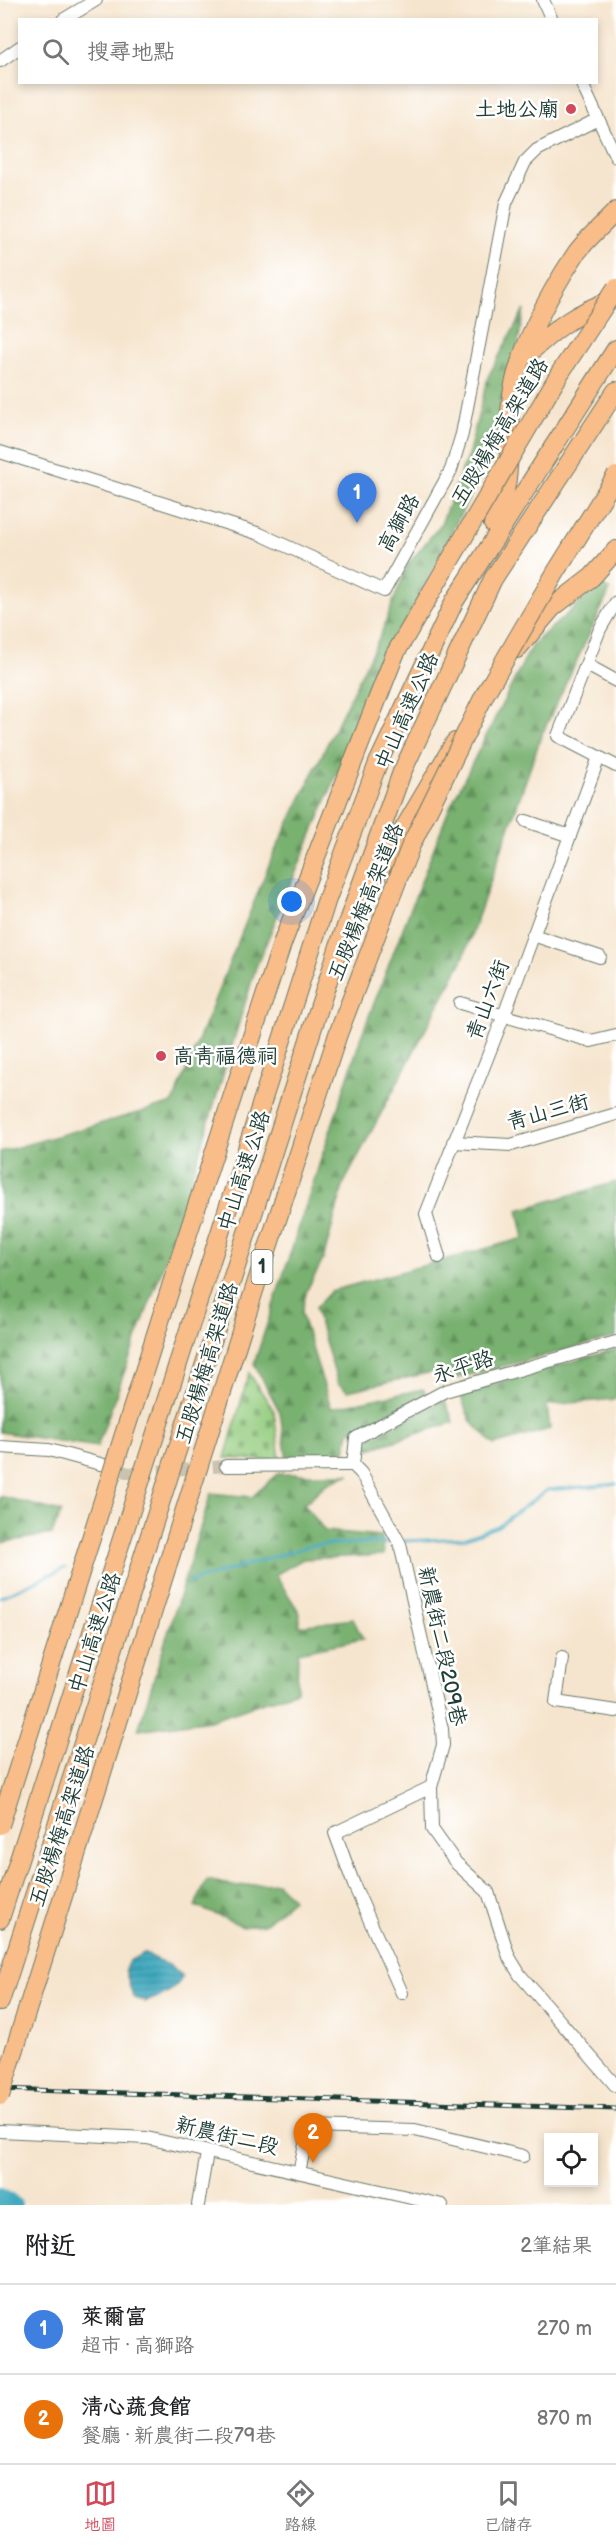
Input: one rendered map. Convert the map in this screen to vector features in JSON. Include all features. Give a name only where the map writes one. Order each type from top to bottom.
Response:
[{"type":"highway","points":[[454,602],[502,507],[507,490],[511,402],[523,358],[542,312],[576,253],[616,211]]},
{"type":"highway","name":"五股楊梅高架道路","points":[[0,1824],[282,944],[395,654],[560,373],[616,288]]},
{"type":"highway","points":[[523,358],[559,325],[592,307],[616,298]]},
{"type":"highway","name":"中山高速公路","points":[[0,1919],[327,899],[378,763],[454,602],[616,349]]},
{"type":"highway","name":"中山高速公路","points":[[0,2002],[339,946],[402,772],[493,579],[616,391]]},
{"type":"highway","name":"五股楊梅高架道路","points":[[0,2096],[258,1278],[350,1004],[411,845],[485,694],[556,572],[616,476]]},
{"type":"highway","points":[[339,946],[387,853],[439,766],[522,642],[553,607],[592,577],[616,550]]},
{"type":"street","points":[[66,18],[96,0]]},
{"type":"street","points":[[543,0],[551,18]]},
{"type":"street","points":[[0,61],[18,48]]},
{"type":"street","points":[[582,84],[616,157]]},
{"type":"street","name":"高獅路","points":[[0,452],[260,534],[384,591],[451,470],[462,434],[506,203],[525,162],[537,150],[598,119]]},
{"type":"street","points":[[616,602],[600,629],[558,736],[616,766]]},
{"type":"street","points":[[587,665],[616,681]]},
{"type":"street","name":"青山六街","points":[[439,1257],[426,1214],[504,1015],[599,757]]},
{"type":"street","points":[[526,822],[570,836]]},
{"type":"street","points":[[533,935],[600,957]]},
{"type":"street","points":[[460,1003],[591,1041],[616,1035]]},
{"type":"street","name":"青山三街","points":[[453,1142],[511,1145],[616,1113]]},
{"type":"street","name":"永平路","points":[[353,1465],[356,1438],[445,1391],[616,1342]]},
{"type":"street","points":[[0,1447],[49,1449],[104,1465]]},
{"type":"street","points":[[226,1466],[353,1465]]},
{"type":"street","name":"新農街二段209巷","points":[[353,1465],[361,1473],[397,1540],[442,1729],[442,1745],[431,1787],[432,1829],[456,1863],[488,1892],[509,1957],[520,1975],[616,2086]]},
{"type":"street","points":[[562,1658],[556,1702],[616,1711]]},
{"type":"street","points":[[402,1993],[354,1885],[335,1833],[431,1787]]},
{"type":"street","points":[[299,2172],[309,2127],[415,2130],[523,2156]]},
{"type":"street","name":"新農街二段","points":[[0,2132],[147,2138],[442,2205]]},
{"type":"street","points":[[198,2205],[207,2152]]},
{"type":"green space","points":[[524,309],[503,432],[382,667],[256,967],[174,1236],[97,1447],[0,1432],[0,1152],[173,1103],[273,855],[381,634],[407,566],[441,524],[469,452],[488,377]]},
{"type":"green space","points":[[601,584],[610,590],[542,734],[463,959],[344,1183],[323,1260],[307,1290],[301,1313],[331,1408],[423,1389],[427,1394],[349,1432],[344,1456],[287,1460],[280,1412],[254,1364],[361,1037],[449,809],[532,645]]},
{"type":"green space","points":[[616,1182],[616,1337],[458,1378],[437,1371],[348,1391],[338,1384],[315,1308],[331,1291],[524,1238],[518,1210]]},
{"type":"green space","points":[[616,1349],[616,1399],[547,1405],[550,1429],[494,1445],[470,1420],[460,1394]]},
{"type":"green space","points":[[249,1373],[274,1411],[280,1461],[225,1458]]},
{"type":"green space","points":[[444,1400],[454,1422],[369,1449],[364,1441]]},
{"type":"green space","points":[[277,1474],[350,1474],[326,1484],[304,1504],[325,1531],[382,1536],[384,1555],[303,1559],[275,1575],[300,1613],[299,1626],[353,1619],[363,1639],[298,1652],[297,1691],[210,1720],[138,1730],[211,1493],[252,1497]]},
{"type":"green space","points":[[0,1496],[61,1512],[52,1534],[0,1543]]},
{"type":"green space","points":[[207,1880],[235,1886],[277,1883],[293,1899],[264,1924],[243,1926],[195,1906]]},
{"type":"water","points":[[144,1953],[173,1967],[182,1976],[172,1990],[145,2002],[133,1997],[125,1969],[129,1961]]},
{"type":"waterway","points":[[404,1541],[466,1538],[498,1526],[547,1490],[616,1484]]},
{"type":"waterway","points":[[189,1582],[313,1545],[394,1542]]},
{"type":"waterway","points":[[0,1597],[65,1568]]},
{"type":"waterway","points":[[0,2197],[13,2205]]},
{"type":"tunnel","points":[[106,1466],[129,1473],[226,1466]]},
{"type":"railway","points":[[0,2089],[616,2109]]},
{"type":"place","name":"土地公廟","points":[[571,109]]},
{"type":"place","name":"萊爾富","points":[[357,523]]},
{"type":"place","name":"高青福德祠","points":[[161,1056]]},
{"type":"place","name":"清心蔬食館","points":[[313,2163]]}]
